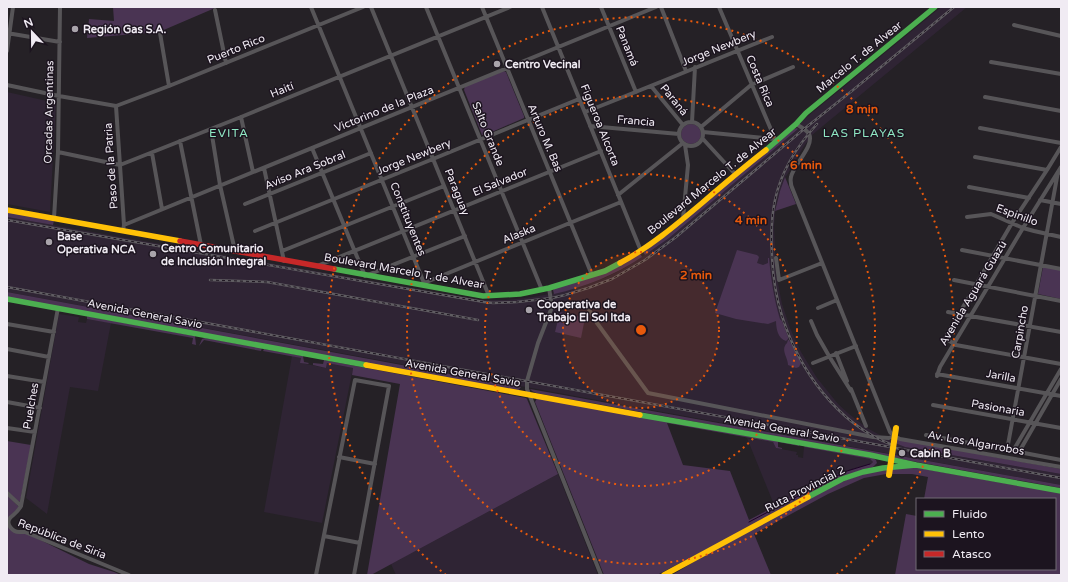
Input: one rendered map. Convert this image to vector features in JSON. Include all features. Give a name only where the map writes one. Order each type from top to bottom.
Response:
[{"type":"main road","name":"Marcelo T. de Alvear","points":[[796,124],[806,113],[935,7]]},
{"type":"main road","name":"Boulevard Marcelo T. de Alvear","points":[[7,210],[124,228],[284,261],[475,295],[489,296],[520,294],[542,290],[592,275],[618,264],[641,251],[683,219],[796,124]]},
{"type":"main road","name":"Avenida General Savio","points":[[7,299],[529,395],[875,456],[916,465]]},
{"type":"main road","points":[[890,475],[896,428]]},
{"type":"main road","points":[[875,456],[880,462],[876,468]]},
{"type":"main road","name":"Ruta Provincial 2","points":[[664,575],[832,484],[853,475],[876,468],[916,465],[1061,491]]},
{"type":"street","points":[[7,51],[8,33],[13,7]]},
{"type":"street","name":"Orcadas Argentinas","points":[[54,218],[58,152],[60,7]]},
{"type":"street","name":"Constituyentes","points":[[311,7],[424,285]]},
{"type":"street","name":"Puerto Rico","points":[[116,106],[363,7]]},
{"type":"street","name":"Paraguay","points":[[371,7],[489,296]]},
{"type":"street","name":"Salto Grande","points":[[426,7],[542,290]]},
{"type":"street","name":"Arturo M. Bas","points":[[482,7],[592,275]]},
{"type":"street","name":"Haití","points":[[120,165],[510,7]]},
{"type":"street","name":"Figueroa Alcorta","points":[[542,7],[641,251]]},
{"type":"street","name":"Panamá","points":[[601,7],[636,92]]},
{"type":"street","name":"Victorino de la Plaza","points":[[124,228],[162,209],[656,7]]},
{"type":"street","points":[[661,7],[686,71]]},
{"type":"street","name":"Costa Rica","points":[[719,7],[751,85],[776,140]]},
{"type":"street","points":[[215,10],[226,63]]},
{"type":"street","points":[[1014,25],[1061,36]]},
{"type":"street","points":[[8,33],[60,42]]},
{"type":"street","points":[[160,33],[169,86]]},
{"type":"street","name":"Jorge Newbery","points":[[585,112],[772,37]]},
{"type":"street","points":[[991,62],[1061,74]]},
{"type":"street","points":[[692,122],[695,67]]},
{"type":"street","points":[[701,126],[751,85],[793,67]]},
{"type":"street","points":[[7,85],[116,106]]},
{"type":"street","name":"Paraná","points":[[651,86],[683,125]]},
{"type":"street","points":[[985,97],[1061,111]]},
{"type":"street","name":"Jorge Newbery","points":[[254,231],[334,200],[579,99]]},
{"type":"street","name":"Paso de la Patria","points":[[116,106],[124,228]]},
{"type":"street","points":[[241,117],[253,172]]},
{"type":"street","points":[[683,219],[688,164],[684,144],[680,139],[679,134],[680,129],[687,123],[692,122],[701,126],[703,139],[699,144],[696,146],[689,146],[684,144]]},
{"type":"street","points":[[552,308],[580,303],[584,304],[648,393],[873,437],[889,438],[894,436],[890,432],[791,185],[792,174],[810,141],[808,133],[796,124]]},
{"type":"street","name":"Francia","points":[[590,126],[679,134]]},
{"type":"street","points":[[980,128],[1061,143]]},
{"type":"street","points":[[211,129],[220,186],[235,251]]},
{"type":"street","points":[[703,132],[776,140]]},
{"type":"street","points":[[703,139],[736,175]]},
{"type":"street","points":[[180,141],[201,245]]},
{"type":"street","points":[[618,195],[684,144]]},
{"type":"street","name":"Avenida Aguará Guazú","points":[[953,344],[945,338],[1012,223],[1048,170],[1061,147]]},
{"type":"street","points":[[312,148],[365,276],[465,236]]},
{"type":"street","name":"El Salvador","points":[[316,266],[601,150]]},
{"type":"street","points":[[58,152],[120,165]]},
{"type":"street","points":[[152,153],[162,209]]},
{"type":"street","name":"Aviso Ara Sobral","points":[[245,204],[371,153]]},
{"type":"street","points":[[975,157],[1048,170]]},
{"type":"street","name":"Avenida Aguará Guazú","points":[[937,375],[953,344],[1022,228],[1061,167]]},
{"type":"street","points":[[264,168],[284,261]]},
{"type":"street","name":"Carpincho","points":[[1007,450],[1059,172]]},
{"type":"street","points":[[282,251],[444,186]]},
{"type":"street","points":[[969,187],[1029,198]]},
{"type":"street","points":[[1040,200],[1061,204]]},
{"type":"street","name":"Alaska","points":[[424,285],[522,242],[621,202]]},
{"type":"street","name":"Espinillo","points":[[967,217],[991,214],[1022,228],[1061,237]]},
{"type":"street","points":[[962,250],[1061,269]]},
{"type":"street","points":[[776,258],[779,280],[822,263]]},
{"type":"street","points":[[954,280],[1061,301]]},
{"type":"street","points":[[549,288],[552,308],[538,343],[527,381],[527,389],[601,575]]},
{"type":"street","points":[[818,308],[837,300]]},
{"type":"street","name":"Puelches","points":[[21,506],[58,308]]},
{"type":"street","points":[[948,312],[1061,332]]},
{"type":"street","points":[[811,321],[816,335],[851,391]]},
{"type":"street","points":[[7,324],[54,332]]},
{"type":"street","points":[[953,344],[956,346],[1061,364]]},
{"type":"street","points":[[813,363],[856,346]]},
{"type":"street","points":[[7,349],[49,357]]},
{"type":"street","points":[[836,354],[866,426]]},
{"type":"street","points":[[1013,451],[1061,369]]},
{"type":"street","name":"Jarilla","points":[[937,375],[1061,396]]},
{"type":"street","points":[[7,376],[44,382]]},
{"type":"street","points":[[1019,452],[1061,379]]},
{"type":"street","points":[[316,575],[355,380],[389,386],[354,575]]},
{"type":"street","points":[[7,402],[40,408]]},
{"type":"street","name":"Pasionaria","points":[[932,405],[1061,428]]},
{"type":"street","points":[[7,428],[35,432]]},
{"type":"street","name":"Av. Los Algarrobos","points":[[926,435],[1007,450],[1016,450],[1019,452],[1061,460]]},
{"type":"street","name":"Av. Los Algarrobos","points":[[894,436],[903,439],[1061,467]]},
{"type":"street","points":[[340,457],[375,464]]},
{"type":"street","name":"República de Siria","points":[[7,493],[21,506],[18,512],[8,522],[12,529],[17,532],[25,532],[129,575]]},
{"type":"street","points":[[324,536],[360,543]]},
{"type":"shaded area","points":[[113,7],[215,8],[159,32],[87,38],[89,19],[114,21]]},
{"type":"shaded area","points":[[941,7],[967,7],[812,135],[785,177],[776,204],[774,225],[776,273],[782,304],[790,328],[801,352],[817,378],[838,404],[867,428],[905,447],[1061,474],[1061,485],[7,292],[7,217],[480,300],[505,300],[533,297],[580,287],[605,278],[625,268],[658,246],[798,129],[802,121]]},
{"type":"shaded area","points":[[504,71],[506,72],[524,118],[482,135],[464,90],[465,86]]},
{"type":"shaded area","points":[[7,92],[56,103],[50,212],[7,204]]},
{"type":"shaded area","points":[[687,124],[695,124],[701,130],[701,138],[695,144],[687,144],[681,138],[681,130]]},
{"type":"shaded area","points":[[797,128],[798,129],[669,238],[645,255],[643,252]]},
{"type":"shaded area","points":[[785,177],[796,204],[775,211],[780,191]]},
{"type":"shaded area","points":[[7,212],[54,220],[53,225],[7,217]]},
{"type":"shaded area","points":[[737,250],[757,255],[759,257],[757,263],[763,265],[768,263],[769,258],[776,304],[780,319],[788,337],[786,341],[779,336],[776,321],[768,324],[736,319],[715,313]]},
{"type":"shaded area","points":[[640,254],[642,257],[610,275],[577,288],[554,294],[553,290],[555,288]]},
{"type":"shaded area","points":[[1043,267],[1061,270],[1061,299],[1038,294]]},
{"type":"shaded area","points":[[7,292],[521,387],[518,391],[7,297]]},
{"type":"shaded area","points":[[560,312],[585,318],[581,338],[555,332]]},
{"type":"shaded area","points":[[59,314],[79,317],[78,322],[86,323],[87,319],[111,323],[98,391],[70,387],[47,514],[26,498]]},
{"type":"shaded area","points":[[87,316],[195,336],[196,345],[192,344],[193,338],[87,319]]},
{"type":"shaded area","points":[[205,338],[262,348],[261,351],[204,340],[199,346],[202,339]]},
{"type":"shaded area","points":[[788,340],[801,363],[799,367],[796,368],[788,365],[784,348]]},
{"type":"shaded area","points":[[264,349],[303,356],[304,362],[309,363],[300,363],[301,358],[263,351]]},
{"type":"shaded area","points":[[292,356],[301,358],[301,363],[326,368],[327,363],[353,368],[322,523],[264,512]]},
{"type":"shaded area","points":[[324,360],[526,398],[558,474],[371,575],[367,575],[400,384],[352,375],[353,368],[327,363],[326,368],[313,365],[313,363],[323,364]]},
{"type":"shaded area","points":[[530,389],[1061,485],[1061,488],[536,393]]},
{"type":"shaded area","points":[[537,398],[799,445],[778,442],[778,447],[782,449],[776,448],[773,442],[667,423],[683,465],[730,471],[749,520],[825,480],[873,462],[870,459],[804,447],[805,446],[873,458],[877,463],[873,467],[856,472],[657,575],[604,575],[535,402]]},
{"type":"shaded area","points":[[747,438],[773,442],[776,448],[797,452],[796,455],[798,455],[798,457],[803,458],[804,447],[870,459],[873,462],[871,464],[851,469],[836,475],[775,507]]},
{"type":"shaded area","points":[[892,439],[1061,469],[1061,474],[905,447],[890,441]]},
{"type":"shaded area","points":[[7,441],[31,445],[20,502],[7,491]]},
{"type":"shaded area","points":[[913,467],[1061,493],[1061,575],[895,575],[906,514],[916,516],[916,570],[1056,570],[1056,498],[924,498],[928,477],[912,474],[886,474],[864,478],[828,494],[754,534],[771,575],[672,575],[707,554],[835,484],[875,470]]},
{"type":"shaded area","points":[[558,474],[598,575],[396,575],[391,564]]},
{"type":"shaded area","points":[[7,495],[19,507],[7,519]]},
{"type":"shaded area","points":[[7,523],[10,529],[24,532],[89,564],[121,575],[7,575]]},
{"type":"waterway","points":[[806,491],[847,471],[870,464]]},
{"type":"waterway","points":[[749,522],[802,494]]},
{"type":"railway","points":[[7,220],[484,302],[517,302],[552,298],[588,288],[612,279],[645,260],[676,237],[804,129],[954,7]]},
{"type":"railway","points":[[817,124],[791,159],[781,179],[775,200],[771,235],[772,264],[778,302],[789,336],[810,375],[822,392],[837,409],[853,423],[871,435],[890,444]]},
{"type":"railway","points":[[210,280],[267,282],[478,320]]},
{"type":"railway","points":[[7,287],[1061,478]]},
{"type":"traffic: fast","points":[[766,150],[796,124],[806,113],[935,7]]},
{"type":"traffic: fast","points":[[334,269],[483,296],[520,294],[549,288],[605,271],[620,263]]},
{"type":"traffic: fast","points":[[7,299],[366,365]]},
{"type":"traffic: fast","points":[[640,415],[870,455],[916,465]]},
{"type":"traffic: fast","points":[[808,497],[842,479],[863,472],[883,468],[916,465],[1061,491]]},
{"type":"traffic: slow","points":[[620,263],[642,250],[662,235],[766,150]]},
{"type":"traffic: slow","points":[[7,210],[180,241]]},
{"type":"traffic: slow","points":[[366,365],[640,415]]},
{"type":"traffic: slow","points":[[889,475],[896,428]]},
{"type":"traffic: slow","points":[[664,575],[808,497]]},
{"type":"traffic: jam","points":[[180,241],[334,269]]},
{"type":"place","name":"Región Gas S.A.","points":[[75,29]]},
{"type":"place","name":"Centro Vecinal","points":[[497,64]]},
{"type":"place","name":"Base Operativa NCA","points":[[49,242]]},
{"type":"place","name":"Centro Comunitario de Inclusión Integral","points":[[153,254]]},
{"type":"place","name":"Cooperativa de Trabajo El Sol ltda","points":[[529,310]]},
{"type":"place","name":"Cabín B","points":[[902,453]]},
{"type":"district","name":"EVITA","points":[[229,133]]},
{"type":"district","name":"LAS PLAYAS","points":[[864,133]]}]
